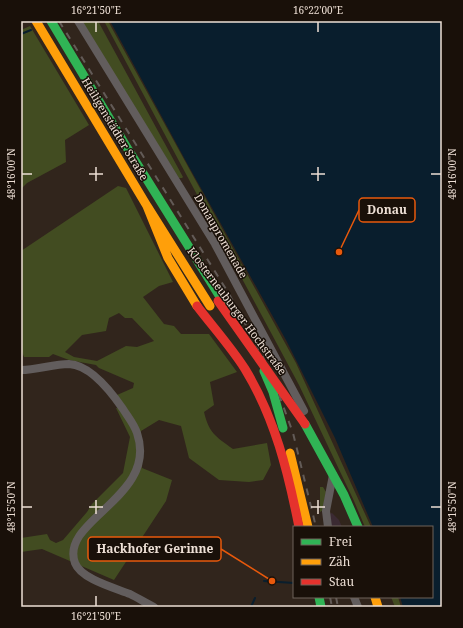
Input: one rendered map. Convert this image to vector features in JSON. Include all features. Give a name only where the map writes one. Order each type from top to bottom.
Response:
[{"type":"main road","name":"Heiligenstädter Straße","points":[[36,21],[175,249]]},
{"type":"main road","points":[[51,21],[73,54],[175,226],[255,350],[273,392],[299,484],[308,526]]},
{"type":"main road","points":[[148,206],[154,230],[166,257],[202,312],[248,374],[266,407],[275,428],[299,526]]},
{"type":"main road","name":"Klosterneuburger Hochstraße","points":[[175,249],[194,283],[277,398],[312,452],[348,526]]},
{"type":"main road","name":"Klosterneuburger Hochstraße","points":[[175,249],[218,301],[302,418],[344,495],[358,526]]},
{"type":"street","name":"Donaupromenade","points":[[78,21],[215,244],[334,468],[326,511],[328,526]]},
{"type":"street","points":[[21,370],[38,370],[68,364],[84,368],[120,406],[137,431],[139,454],[133,477],[124,491],[81,532],[74,546],[74,557],[76,564],[92,578],[154,607]]},
{"type":"shaded area","points":[[332,513],[339,520],[342,526],[330,526],[329,514]]},
{"type":"green space","points":[[80,21],[98,21],[183,177],[182,178],[179,178]]},
{"type":"green space","points":[[104,21],[108,21],[296,363],[371,526],[365,526],[299,385]]},
{"type":"green space","points":[[30,26],[89,125],[65,140],[66,162],[27,183],[21,189],[21,30]]},
{"type":"green space","points":[[118,186],[126,188],[173,282],[159,286],[143,297],[164,324],[174,326],[181,334],[209,334],[237,372],[210,382],[214,405],[204,412],[208,425],[217,437],[233,449],[267,443],[271,465],[263,480],[249,482],[219,480],[189,458],[181,426],[159,420],[141,431],[142,468],[172,480],[166,501],[114,580],[42,549],[21,552],[21,538],[47,534],[50,540],[56,543],[63,540],[92,504],[123,473],[130,437],[116,408],[125,409],[117,395],[133,388],[134,383],[99,368],[96,365],[69,360],[53,354],[49,357],[24,357],[21,349],[21,251]],"holes":[[[119,313],[125,318],[132,318],[154,341],[137,347],[126,346],[97,361],[74,357],[65,352],[82,335],[106,331],[109,318]]]},
{"type":"green space","points":[[320,487],[323,487],[326,492],[323,510],[320,512]]},
{"type":"green space","points":[[391,598],[398,598],[401,607],[395,607]]},
{"type":"water","points":[[110,21],[442,21],[442,607],[403,607],[400,598],[433,598],[433,526],[373,526],[335,438],[286,340],[188,165]]},
{"type":"waterway","points":[[21,34],[31,30]]},
{"type":"waterway","points":[[264,581],[293,583]]},
{"type":"waterway","points":[[251,607],[255,598]]},
{"type":"railway","points":[[59,21],[229,294],[260,351],[273,378],[293,433],[316,526]]},
{"type":"railway","points":[[330,598],[332,607]]},
{"type":"railway","points":[[336,598],[338,607]]},
{"type":"traffic: fast","points":[[51,21],[126,146],[227,308]]},
{"type":"traffic: fast","points":[[264,371],[273,392],[283,428]]},
{"type":"traffic: fast","points":[[305,424],[344,495],[358,526]]},
{"type":"traffic: fast","points":[[319,598],[321,607]]},
{"type":"traffic: slow","points":[[36,21],[147,206],[168,258],[197,306]]},
{"type":"traffic: slow","points":[[147,206],[210,306]]},
{"type":"traffic: slow","points":[[290,453],[308,526]]},
{"type":"traffic: slow","points":[[375,598],[378,607]]},
{"type":"traffic: jam","points":[[218,301],[305,424]]},
{"type":"traffic: jam","points":[[197,306],[240,361],[265,407],[285,466],[299,526]]},
{"type":"place","name":"Donau","points":[[339,252]]},
{"type":"place","name":"Hackhofer Gerinne","points":[[272,581]]}]
